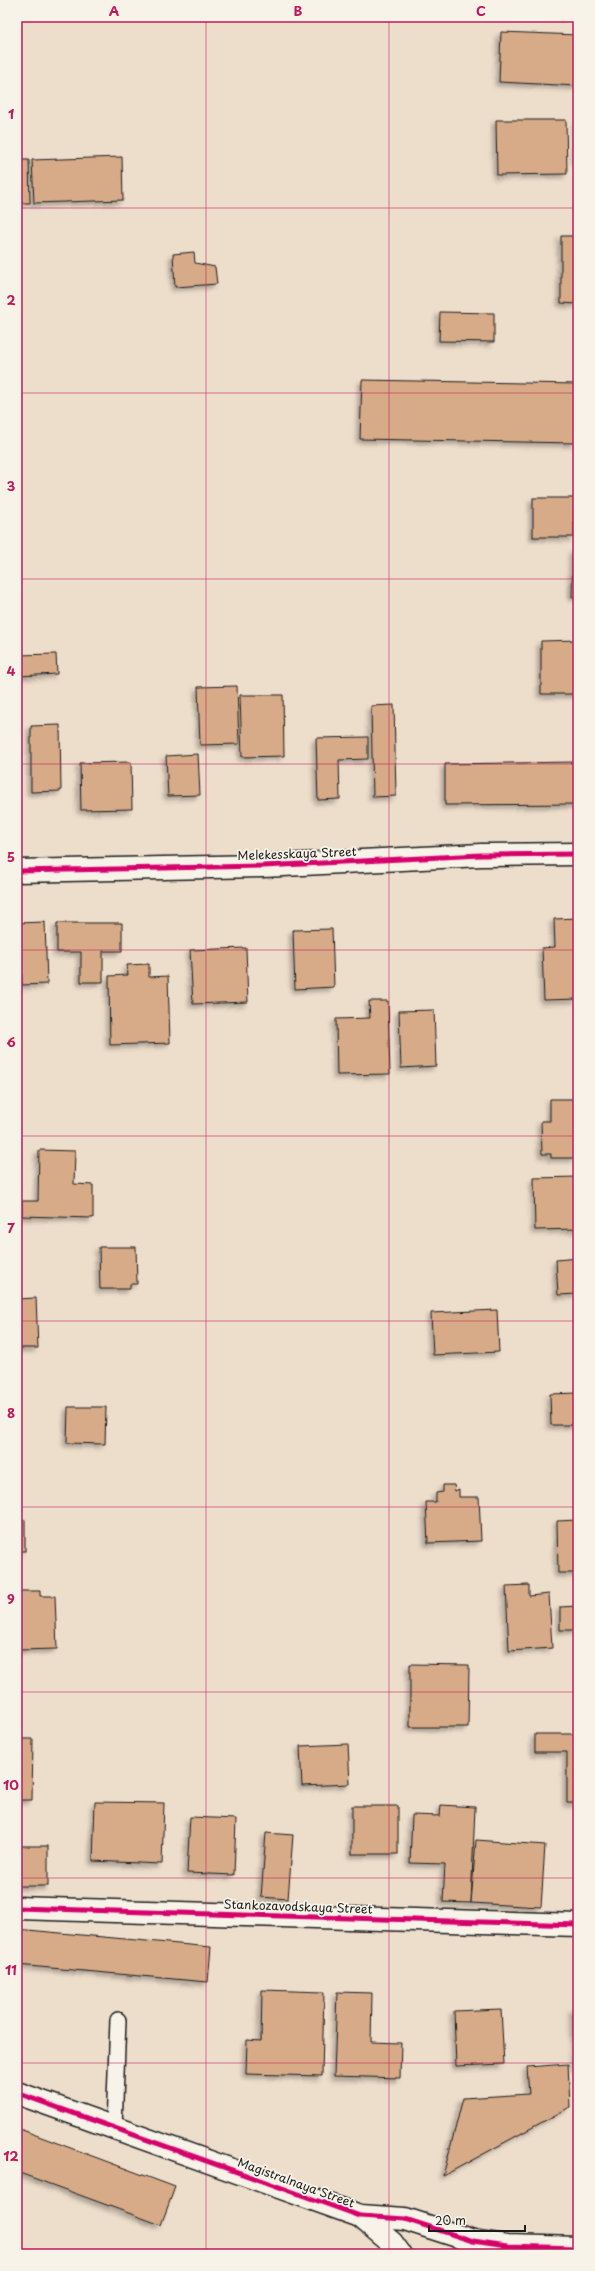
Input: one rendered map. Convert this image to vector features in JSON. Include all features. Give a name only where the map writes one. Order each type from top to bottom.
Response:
[{"type":"street","name":"Melekesskaya Street","points":[[17,871],[263,866],[481,855],[578,854]]},
{"type":"street","name":"Stankozavodskaya Street","points":[[17,1908],[578,1925]]},
{"type":"street","name":"Magistralnaya Street","points":[[17,2093],[360,2216],[405,2219],[480,2242],[507,2246],[578,2248]]},
{"type":"street","name":"Magistralnaya Street","points":[[360,2216],[392,2243],[400,2254]]},
{"type":"street","points":[[571,2254],[578,2248]]},
{"type":"lane","points":[[114,2128],[118,2020]]},
{"type":"building","points":[[501,32],[578,35],[578,86],[499,82]]},
{"type":"building","points":[[496,120],[566,120],[567,174],[497,175]]},
{"type":"building","points":[[576,122],[578,122],[578,160],[575,160]]},
{"type":"building","points":[[122,157],[123,200],[34,203],[32,160]]},
{"type":"building","points":[[17,160],[29,160],[30,203],[17,203]]},
{"type":"building","points":[[561,236],[578,236],[578,304],[561,303]]},
{"type":"building","points":[[194,252],[195,263],[215,267],[217,284],[175,287],[173,254]]},
{"type":"building","points":[[440,312],[494,313],[494,342],[439,341]]},
{"type":"building","points":[[362,380],[577,384],[575,443],[360,439]]},
{"type":"building","points":[[533,498],[574,498],[574,537],[533,537]]},
{"type":"building","points":[[573,550],[578,550],[578,597],[572,597]]},
{"type":"building","points":[[578,640],[578,694],[541,694],[541,641]]},
{"type":"building","points":[[56,654],[57,674],[17,676],[17,655]]},
{"type":"building","points":[[237,686],[239,744],[200,745],[198,687]]},
{"type":"building","points":[[240,695],[283,695],[284,756],[242,757]]},
{"type":"building","points":[[394,705],[396,796],[373,797],[371,706]]},
{"type":"building","points":[[60,725],[61,791],[31,792],[31,726]]},
{"type":"building","points":[[368,737],[368,759],[339,760],[340,799],[318,800],[316,738]]},
{"type":"building","points":[[198,754],[200,795],[168,796],[166,756]]},
{"type":"building","points":[[131,762],[132,809],[81,810],[80,763]]},
{"type":"building","points":[[578,762],[578,804],[445,805],[445,764]]},
{"type":"building","points":[[578,918],[578,999],[544,1000],[542,948],[555,947],[554,919]]},
{"type":"building","points":[[45,922],[47,984],[22,985],[21,951],[17,951],[17,923]]},
{"type":"building","points":[[57,923],[122,923],[122,951],[103,951],[103,982],[81,982],[81,952],[57,952]]},
{"type":"building","points":[[332,929],[334,987],[295,989],[293,930]]},
{"type":"building","points":[[246,948],[248,1002],[193,1004],[190,950]]},
{"type":"building","points":[[149,964],[149,977],[168,976],[170,1043],[110,1045],[109,976],[128,975],[127,965]]},
{"type":"building","points":[[369,1001],[388,1001],[390,1074],[337,1075],[336,1019],[370,1018]]},
{"type":"building","points":[[434,1010],[436,1066],[401,1068],[399,1011]]},
{"type":"building","points":[[17,1026],[19,1026],[19,1082],[17,1082]]},
{"type":"building","points":[[550,1099],[578,1099],[576,1158],[551,1158],[551,1154],[542,1154],[541,1121],[550,1121]]},
{"type":"building","points":[[39,1150],[75,1151],[74,1184],[93,1185],[93,1218],[22,1216],[22,1201],[38,1201]]},
{"type":"building","points":[[578,1177],[578,1229],[535,1230],[534,1178]]},
{"type":"building","points":[[99,1247],[136,1247],[137,1284],[130,1284],[130,1289],[100,1289]]},
{"type":"building","points":[[578,1258],[578,1294],[558,1295],[556,1260]]},
{"type":"building","points":[[36,1298],[38,1348],[17,1348],[17,1299]]},
{"type":"building","points":[[497,1310],[499,1352],[433,1355],[431,1313]]},
{"type":"building","points":[[578,1393],[578,1425],[551,1425],[550,1394]]},
{"type":"building","points":[[68,1407],[106,1407],[105,1444],[67,1443]]},
{"type":"building","points":[[443,1485],[454,1485],[455,1491],[459,1489],[459,1497],[479,1497],[481,1541],[428,1543],[426,1502],[436,1502],[436,1493],[443,1492]]},
{"type":"building","points":[[17,1520],[25,1520],[25,1551],[17,1551]]},
{"type":"building","points":[[578,1520],[578,1573],[558,1573],[557,1521]]},
{"type":"building","points":[[529,1585],[529,1596],[549,1594],[552,1648],[509,1651],[506,1586]]},
{"type":"building","points":[[17,1591],[40,1591],[40,1596],[55,1596],[57,1649],[17,1650]]},
{"type":"building","points":[[578,1606],[578,1630],[560,1630],[560,1607]]},
{"type":"building","points":[[410,1664],[469,1665],[468,1727],[410,1727]]},
{"type":"building","points":[[535,1734],[578,1734],[578,1803],[567,1803],[567,1752],[535,1752]]},
{"type":"building","points":[[17,1739],[33,1739],[32,1800],[17,1800]]},
{"type":"building","points":[[348,1744],[350,1784],[302,1786],[300,1746]]},
{"type":"building","points":[[95,1802],[164,1803],[162,1864],[93,1861]]},
{"type":"building","points":[[441,1805],[475,1807],[471,1903],[443,1902],[445,1864],[410,1863],[412,1815],[440,1816]]},
{"type":"building","points":[[352,1806],[398,1806],[398,1854],[352,1854]]},
{"type":"building","points":[[190,1817],[236,1819],[234,1875],[187,1873]]},
{"type":"building","points":[[266,1833],[293,1835],[288,1899],[261,1897]]},
{"type":"building","points":[[476,1840],[545,1845],[541,1907],[471,1903]]},
{"type":"building","points":[[17,1846],[48,1846],[48,1886],[17,1886]]},
{"type":"building","points":[[17,1929],[211,1947],[208,1982],[17,1965]]},
{"type":"building","points":[[262,1990],[324,1992],[322,2076],[246,2074],[247,2040],[261,2041]]},
{"type":"building","points":[[337,1992],[372,1993],[371,2042],[401,2043],[400,2078],[334,2076]]},
{"type":"building","points":[[573,2008],[578,2008],[578,2068],[575,2068]]},
{"type":"building","points":[[501,2009],[504,2064],[456,2066],[454,2011]]},
{"type":"building","points":[[568,2064],[570,2107],[443,2176],[463,2098],[529,2094],[527,2067]]},
{"type":"building","points":[[17,2128],[175,2187],[161,2225],[17,2172]]},
{"type":"cycle path","points":[[17,871],[263,866],[481,855],[578,854]]},
{"type":"cycle path","points":[[17,1908],[578,1925]]},
{"type":"cycle path","points":[[17,2093],[360,2216],[405,2219],[473,2241],[507,2246],[578,2248]]}]
